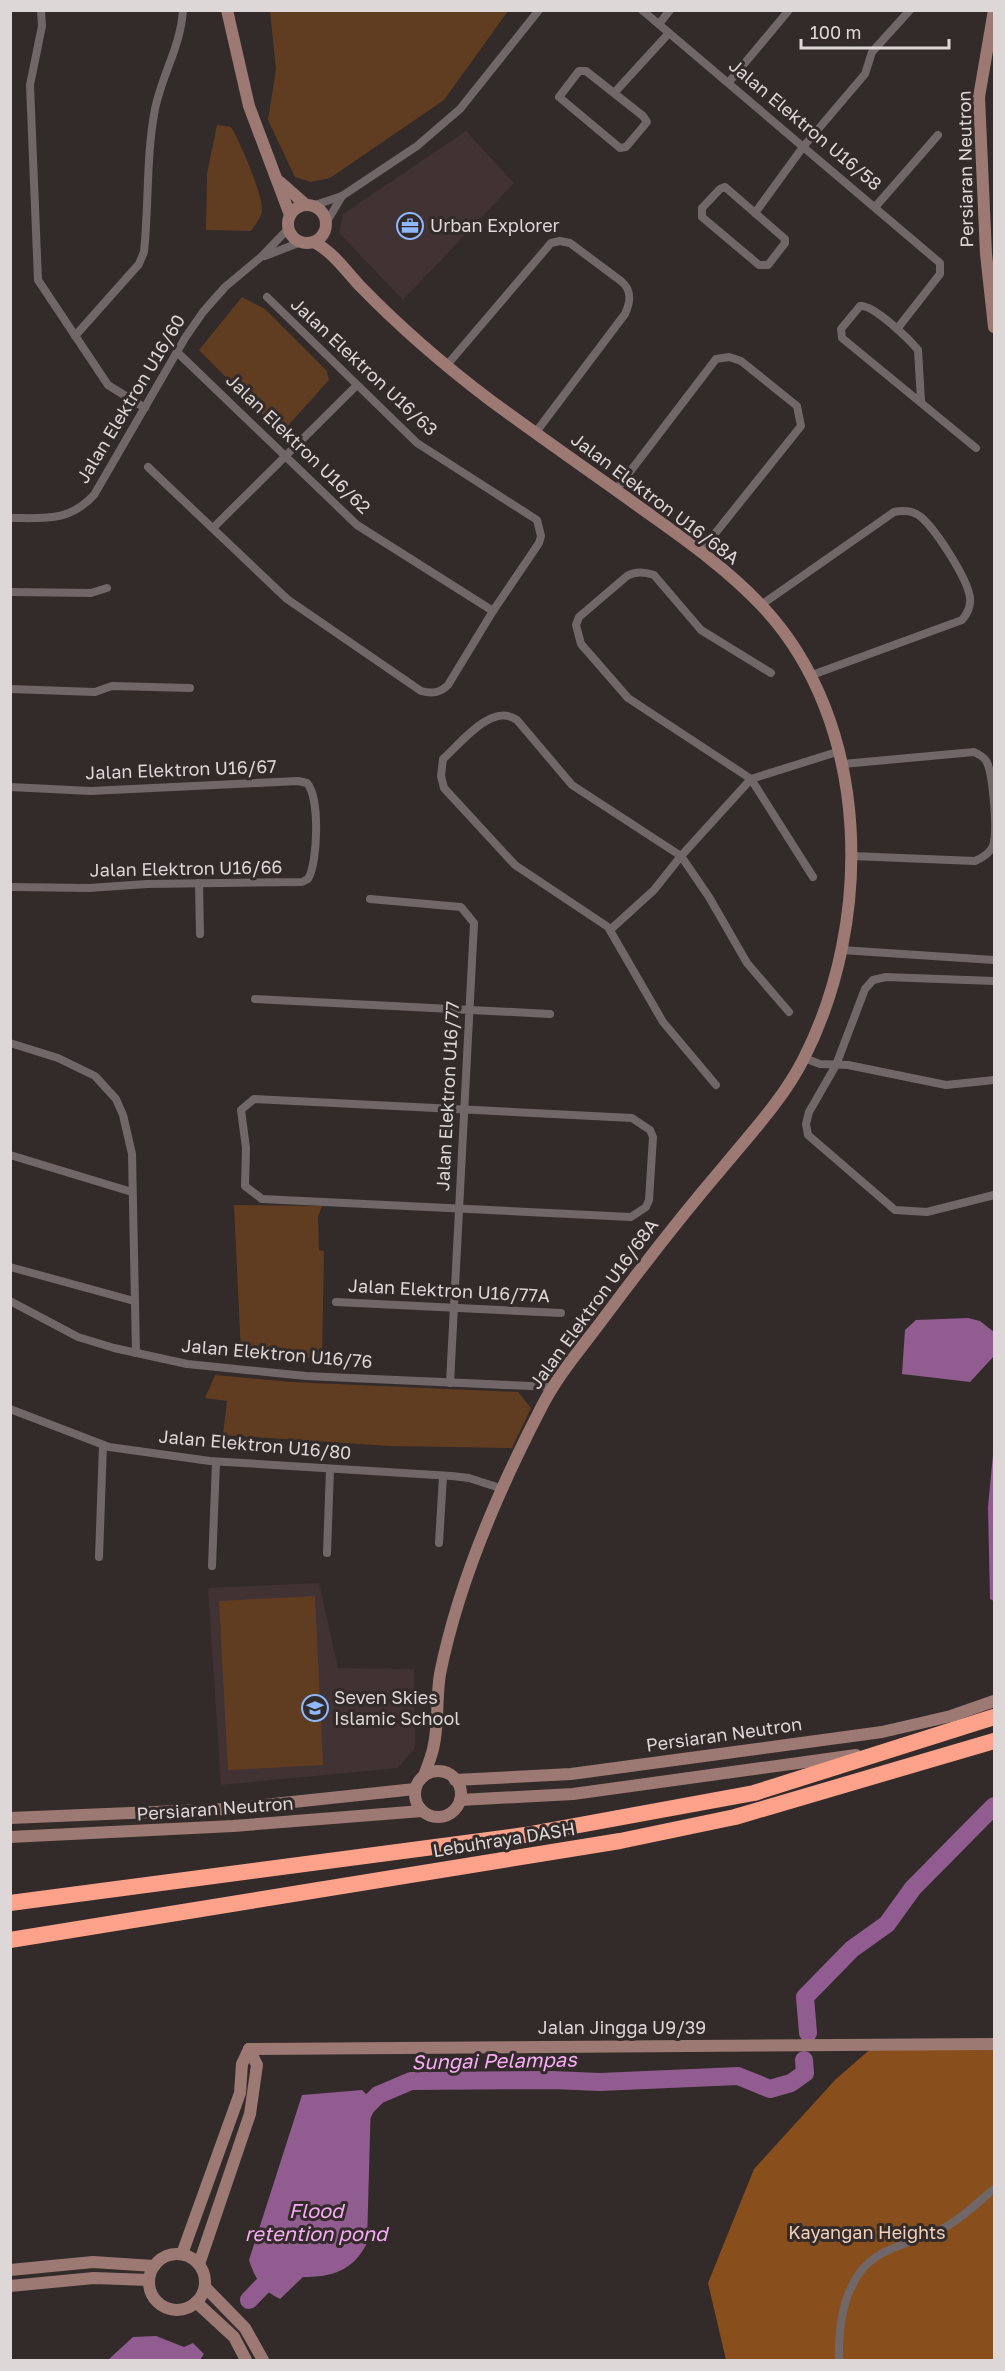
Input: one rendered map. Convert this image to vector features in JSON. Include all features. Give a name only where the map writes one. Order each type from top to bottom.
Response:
[{"type":"highway","name":"Lebuhraya DASH","points":[[10,1903],[525,1834],[754,1793],[994,1717]]},
{"type":"highway","name":"Lebuhraya DASH","points":[[10,1940],[526,1857],[735,1817],[994,1741]]},
{"type":"street","points":[[41,10],[42,26],[30,85],[37,271],[44,292],[108,385],[146,408]]},
{"type":"street","points":[[75,336],[139,264],[144,252],[150,136],[156,104],[181,28],[183,10]]},
{"type":"street","points":[[227,10],[249,106],[279,182],[293,237],[307,242]]},
{"type":"street","points":[[261,257],[289,222],[294,210],[342,196],[417,146],[460,109],[539,10]]},
{"type":"street","name":"Jalan Elektron U16/58","points":[[642,10],[876,206],[940,263],[940,274],[897,329]]},
{"type":"street","points":[[659,24],[670,10]]},
{"type":"street","points":[[729,82],[789,10]]},
{"type":"street","points":[[755,213],[803,147],[865,74],[872,52],[910,10]]},
{"type":"street","name":"Persiaran Neutron","points":[[994,10],[979,97],[986,254],[994,327]]},
{"type":"street","points":[[615,92],[669,33]]},
{"type":"street","points":[[579,71],[586,71],[615,92],[647,122],[626,147],[620,147],[560,97],[579,71]]},
{"type":"street","points":[[876,206],[938,135]]},
{"type":"street","points":[[279,182],[309,206],[322,212],[330,251]]},
{"type":"street","points":[[725,187],[755,213],[785,238],[785,243],[764,267],[710,224],[701,213],[702,208],[720,189],[725,187]]},
{"type":"street","points":[[261,257],[307,242],[323,234],[342,196]]},
{"type":"street","name":"Jalan Elektron U16/68A","points":[[307,242],[330,251],[361,287],[447,365],[701,551],[761,605],[780,627],[812,675],[824,701],[841,758],[852,856],[841,950],[830,997],[804,1058],[783,1095],[675,1224],[552,1387],[502,1489],[457,1606],[440,1677],[434,1747],[424,1776]]},
{"type":"street","points":[[447,365],[551,243],[570,243],[621,281],[627,287],[630,296],[625,314],[536,432]]},
{"type":"street","name":"Jalan Elektron U16/60","points":[[10,518],[58,518],[86,504],[94,495],[177,352],[203,312],[225,287],[261,257]]},
{"type":"street","name":"Jalan Elektron U16/63","points":[[267,297],[417,443],[531,516],[540,528],[539,543],[493,611]]},
{"type":"street","points":[[921,401],[918,350],[897,329],[865,306],[860,306],[841,333],[842,338],[976,448]]},
{"type":"street","name":"Jalan Elektron U16/62","points":[[177,352],[357,525],[493,611]]},
{"type":"street","points":[[616,490],[716,359],[729,357],[741,361],[797,406],[801,426],[701,551]]},
{"type":"street","points":[[213,528],[356,386]]},
{"type":"street","points":[[148,467],[286,599],[421,691],[435,693],[443,691],[493,611]]},
{"type":"street","points":[[761,605],[894,512],[908,510],[921,517],[942,544],[970,596],[968,612],[962,620],[812,675]]},
{"type":"street","points":[[771,674],[701,630],[654,575],[633,572],[579,616],[576,626],[582,644],[628,698],[751,778],[813,877]]},
{"type":"street","points":[[10,592],[91,593],[107,588]]},
{"type":"street","points":[[10,688],[95,692],[112,687],[190,688]]},
{"type":"street","points":[[716,1085],[663,1022],[610,930],[514,865],[444,788],[441,776],[443,759],[493,717],[513,716],[572,785],[681,856],[709,897],[747,963],[789,1012]]},
{"type":"street","points":[[610,930],[654,890],[681,856],[751,778],[841,758],[974,752],[981,755],[988,765],[993,804],[993,845],[985,856],[975,861],[852,856]]},
{"type":"street","name":"Jalan Elektron U16/67","points":[[10,788],[91,791],[298,781],[308,783],[312,789],[315,826]]},
{"type":"street","name":"Jalan Elektron U16/66","points":[[10,887],[89,888],[198,883],[302,882],[308,879],[314,865],[315,826]]},
{"type":"street","points":[[198,883],[200,934]]},
{"type":"street","name":"Jalan Elektron U16/77","points":[[370,899],[461,907],[474,924],[450,1383]]},
{"type":"street","points":[[841,950],[994,960]]},
{"type":"street","points":[[994,981],[886,977],[873,980],[866,989],[836,1065],[809,1112],[806,1124],[813,1141],[895,1210],[927,1212],[994,1195]]},
{"type":"street","points":[[255,999],[550,1014]]},
{"type":"street","points":[[10,1043],[79,1066],[104,1084],[123,1115],[132,1154],[136,1353]]},
{"type":"street","points":[[804,1058],[820,1064],[848,1065],[946,1085],[994,1080]]},
{"type":"street","points":[[254,1099],[464,1109],[632,1118],[650,1130],[651,1171],[646,1207],[631,1217],[262,1199],[245,1186],[246,1148],[241,1110],[254,1099]]},
{"type":"street","points":[[10,1155],[132,1192]]},
{"type":"street","points":[[10,1267],[134,1301]]},
{"type":"street","name":"Jalan Elektron U16/76","points":[[10,1301],[78,1337],[136,1353],[231,1369],[552,1387]]},
{"type":"street","name":"Jalan Elektron U16/77A","points":[[336,1302],[561,1313]]},
{"type":"street","name":"Jalan Elektron U16/80","points":[[10,1408],[103,1445],[216,1462],[469,1478],[502,1489]]},
{"type":"street","points":[[99,1557],[103,1445]]},
{"type":"street","points":[[212,1566],[216,1462]]},
{"type":"street","points":[[327,1553],[330,1469]]},
{"type":"street","points":[[439,1543],[443,1476]]},
{"type":"street","name":"Persiaran Neutron","points":[[451,1776],[571,1774],[882,1732],[951,1716],[994,1701]]},
{"type":"street","name":"Persiaran Neutron","points":[[460,1800],[573,1794],[883,1751],[951,1736],[994,1722]]},
{"type":"street","points":[[434,1747],[459,1786],[460,1800],[456,1807],[444,1816],[428,1815],[422,1811],[417,1804],[415,1789],[424,1776],[435,1772],[451,1776]]},
{"type":"street","name":"Persiaran Neutron","points":[[10,1818],[227,1809],[415,1789]]},
{"type":"street","name":"Persiaran Neutron","points":[[10,1837],[199,1828],[422,1811]]},
{"type":"street","name":"Jalan Jingga U9/39","points":[[249,2049],[994,2044]]},
{"type":"street","points":[[182,2254],[240,2093],[242,2064],[249,2049]]},
{"type":"street","points":[[198,2264],[250,2114],[257,2065],[249,2049]]},
{"type":"street","points":[[839,2361],[842,2315],[849,2294],[863,2270],[875,2258],[891,2249],[935,2232],[953,2222],[994,2188]]},
{"type":"street","points":[[182,2254],[198,2264],[205,2279],[205,2287],[196,2302],[188,2308],[169,2309],[154,2298],[149,2280],[154,2266],[164,2258],[182,2254]]},
{"type":"street","points":[[10,2270],[93,2262],[154,2266]]},
{"type":"street","points":[[10,2286],[94,2278],[149,2280]]},
{"type":"street","points":[[205,2287],[245,2328],[263,2361]]},
{"type":"street","points":[[196,2302],[234,2337],[246,2361]]},
{"type":"shaded area","points":[[270,10],[508,11],[444,100],[330,178],[311,182],[295,177],[268,120],[276,69]]},
{"type":"shaded area","points":[[217,125],[231,127],[255,181],[262,211],[251,231],[206,230],[207,174]]},
{"type":"shaded area","points":[[466,131],[514,183],[403,300],[339,233],[343,214]]},
{"type":"shaded area","points":[[242,297],[265,309],[327,371],[329,380],[285,429],[276,428],[199,350]]},
{"type":"shaded area","points":[[234,1205],[322,1206],[318,1217],[319,1250],[324,1251],[322,1359],[241,1353]]},
{"type":"shaded area","points":[[215,1375],[291,1382],[518,1392],[531,1408],[512,1448],[390,1446],[223,1435],[227,1401],[205,1398]]},
{"type":"shaded area","name":"Seven Skies Islamic School","points":[[319,1583],[338,1668],[414,1669],[415,1748],[398,1768],[221,1785],[208,1588]]},
{"type":"shaded area","points":[[315,1596],[323,1765],[228,1770],[219,1601]]},
{"type":"green space","name":"Kayangan Heights","points":[[875,2045],[994,2050],[994,2360],[726,2360],[708,2283],[754,2169],[835,2080]]},
{"type":"water","points":[[968,1318],[980,1321],[994,1332],[994,1356],[970,1382],[902,1374],[905,1330],[916,1320]]},
{"type":"water","points":[[994,1444],[994,1601],[990,1599],[988,1507]]},
{"type":"water","name":"Flood retention pond","points":[[362,2090],[371,2099],[367,2243],[348,2266],[332,2274],[303,2277],[280,2299],[268,2292],[260,2283],[249,2260],[302,2095]]},
{"type":"water","points":[[156,2336],[184,2347],[193,2343],[204,2354],[200,2360],[108,2360],[133,2337]]},
{"type":"waterway","name":"Sungai Pelampas","points":[[808,2033],[805,1997],[852,1949],[887,1924],[913,1888],[994,1806]]},
{"type":"waterway","name":"Sungai Pelampas","points":[[359,2121],[366,2107],[378,2095],[411,2081],[600,2082],[738,2076],[770,2089],[791,2083],[805,2073],[804,2060]]},
{"type":"waterway","name":"Sungai Pelampas","points":[[249,2300],[279,2269]]},
{"type":"place","name":"Urban Explorer","points":[[410,226]]},
{"type":"place","name":"Seven Skies Islamic School","points":[[315,1708]]}]
